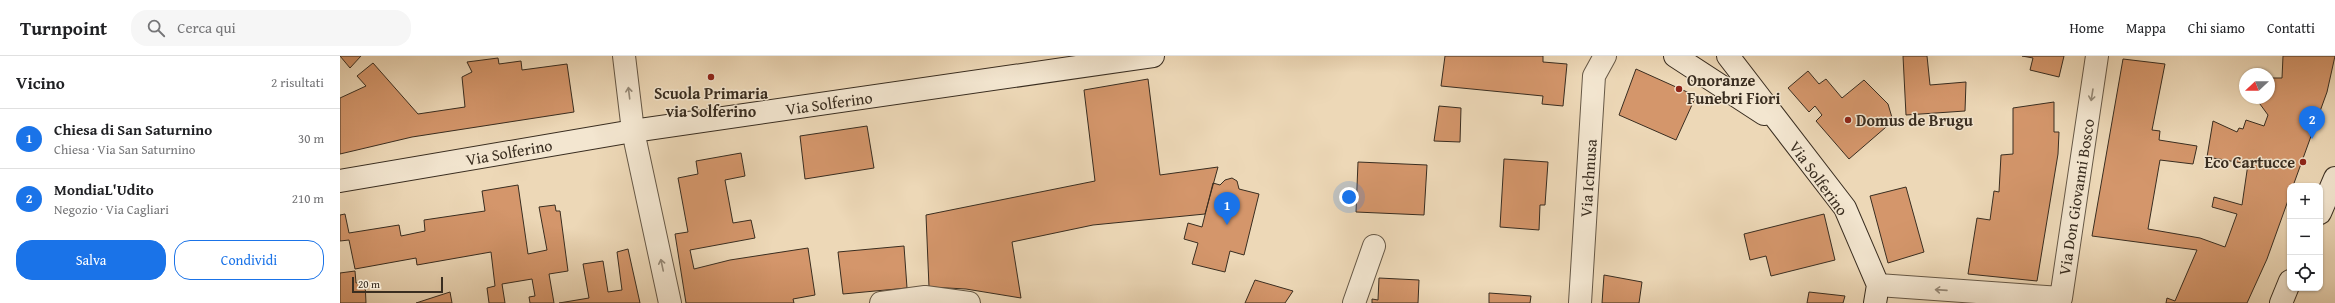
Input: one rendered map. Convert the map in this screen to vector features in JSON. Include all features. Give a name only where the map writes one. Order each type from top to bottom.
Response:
[{"type":"main road","points":[[624,56],[634,131],[670,303]]},
{"type":"main road","name":"Via Solferino","points":[[340,181],[634,131],[1153,56]]},
{"type":"main road","name":"Via Ichnusa","points":[[1580,303],[1594,76],[1605,56]]},
{"type":"main road","name":"Via Solferino","points":[[1675,56],[1777,122]]},
{"type":"main road","name":"Via Solferino","points":[[1728,56],[1777,122],[1845,208],[1876,294]]},
{"type":"main road","name":"Via Don Giovanni Bosco","points":[[1876,294],[2061,298],[2097,56]]},
{"type":"main road","points":[[2323,206],[2335,178]]},
{"type":"main road","points":[[1354,303],[1374,246]]},
{"type":"main road","points":[[2280,303],[2287,288]]},
{"type":"main road","points":[[881,303],[925,298],[969,303]]},
{"type":"building","points":[[340,56],[361,56],[350,68]]},
{"type":"building","points":[[1445,56],[1543,56],[1543,62],[1567,64],[1563,106],[1542,104],[1543,96],[1441,86]]},
{"type":"building","points":[[1903,56],[1927,56],[1930,85],[1966,82],[1965,111],[1906,115]]},
{"type":"building","points":[[2022,56],[2064,56],[2059,77],[2030,70],[2033,58]]},
{"type":"building","points":[[2283,56],[2335,56],[2327,92],[2294,183],[2287,183],[2287,203],[2267,259],[2247,303],[2166,303],[2167,298],[2175,301],[2197,250],[2092,236],[2123,59],[2165,64],[2152,130],[2160,131],[2159,140],[2197,146],[2193,164],[2160,160],[2148,229],[2200,238],[2225,247],[2237,214],[2212,207],[2214,197],[2242,205],[2248,164],[2207,157],[2213,121],[2237,132],[2239,128],[2243,129],[2246,120],[2264,126],[2268,115],[2260,104],[2275,104],[2275,78],[2282,78]]},
{"type":"building","points":[[498,58],[499,64],[521,61],[522,70],[567,64],[574,112],[412,137],[340,154],[340,98],[366,86],[357,76],[373,63],[418,114],[465,107],[462,77],[472,72],[467,62]]},
{"type":"building","points":[[1636,69],[1696,96],[1676,140],[1619,115]]},
{"type":"building","points":[[1808,71],[1819,84],[1826,79],[1842,98],[1864,80],[1888,104],[1893,121],[1849,159],[1816,121],[1822,115],[1815,106],[1809,112],[1788,88]]},
{"type":"building","points":[[1148,79],[1160,175],[1218,167],[1205,214],[1093,225],[1012,242],[1021,298],[966,289],[929,287],[926,215],[1095,181],[1084,90]]},
{"type":"building","points":[[2054,102],[2054,132],[2059,132],[2058,154],[2037,281],[1968,274],[1977,218],[1990,220],[1994,191],[1999,192],[2001,155],[2013,154],[2013,108]]},
{"type":"building","points":[[1439,106],[1461,108],[1460,142],[1434,141]]},
{"type":"building","points":[[867,126],[874,168],[805,179],[800,136]]},
{"type":"building","points":[[741,153],[745,176],[725,180],[733,223],[751,220],[755,238],[690,250],[694,269],[730,260],[808,248],[815,295],[793,299],[794,303],[686,303],[675,234],[688,232],[678,178],[698,174],[696,161]]},
{"type":"building","points":[[1504,159],[1548,162],[1545,205],[1540,205],[1539,230],[1500,227]]},
{"type":"building","points":[[1358,162],[1427,165],[1424,215],[1356,212]]},
{"type":"building","points":[[1232,178],[1237,181],[1239,189],[1259,194],[1244,255],[1230,251],[1225,272],[1192,264],[1198,243],[1184,239],[1188,223],[1202,227],[1213,183],[1220,185],[1225,180]]},
{"type":"building","points":[[518,185],[528,254],[547,250],[539,207],[555,205],[556,211],[560,211],[568,271],[549,274],[554,303],[530,303],[529,297],[535,296],[532,279],[502,284],[505,303],[489,303],[487,288],[495,286],[491,252],[417,265],[416,258],[355,269],[349,240],[340,241],[340,215],[345,214],[349,233],[399,225],[401,236],[425,231],[424,220],[485,211],[482,191]]},
{"type":"building","points":[[1906,187],[1924,252],[1888,263],[1870,196]]},
{"type":"building","points":[[1824,214],[1835,260],[1771,276],[1766,256],[1750,260],[1744,234]]},
{"type":"building","points":[[904,246],[907,288],[843,294],[838,252]]},
{"type":"building","points":[[628,249],[640,303],[559,303],[589,298],[583,264],[603,261],[608,292],[622,290],[617,252]]},
{"type":"building","points":[[355,271],[356,283],[365,282],[366,303],[340,303],[340,273]]},
{"type":"building","points":[[1604,275],[1642,282],[1639,303],[1602,303]]},
{"type":"building","points":[[1379,278],[1419,280],[1418,303],[1372,303],[1372,299],[1378,300]]},
{"type":"building","points":[[1255,280],[1293,291],[1285,303],[1245,303]]},
{"type":"building","points":[[450,292],[452,303],[416,303]]},
{"type":"building","points":[[1809,292],[1845,296],[1843,303],[1807,303]]},
{"type":"building","points":[[1489,293],[1531,296],[1530,303],[1489,303]]},
{"type":"place","name":"Scuola Primaria via Solferino","points":[[711,77]]},
{"type":"place","name":"Onoranze Funebri Fiori","points":[[1679,89]]},
{"type":"place","name":"Domus de Brugu","points":[[1848,120]]},
{"type":"place","name":"MondiaL'Udito","points":[[2312,139]]},
{"type":"place","name":"Eco Cartucce","points":[[2303,162]]},
{"type":"place","name":"Chiesa di San Saturnino","points":[[1227,225]]}]
